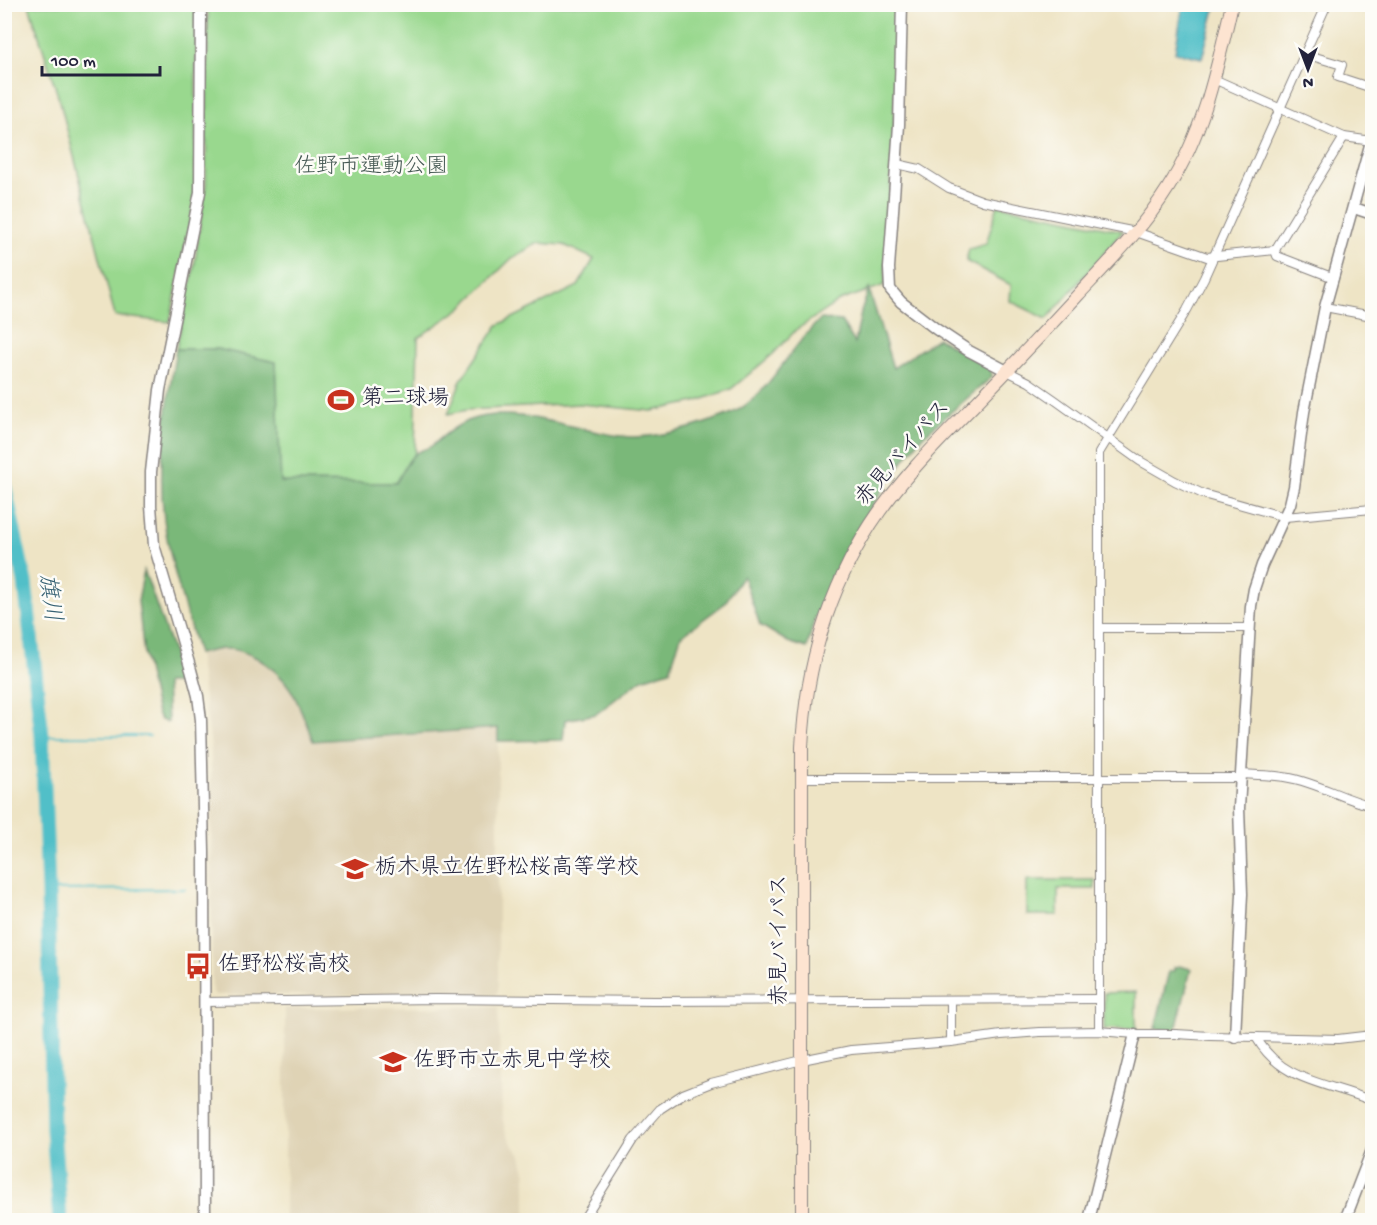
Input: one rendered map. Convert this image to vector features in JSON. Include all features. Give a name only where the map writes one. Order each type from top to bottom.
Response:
[{"type":"main road","name":"赤見バイパス","points":[[802,1221],[803,724],[811,675],[823,626],[843,576],[872,524],[903,482],[1136,232],[1164,194],[1182,163],[1202,116],[1214,79],[1232,4]]},
{"type":"street","points":[[201,4],[200,192],[160,390],[151,472],[151,506],[154,545],[198,696],[201,720],[204,850],[205,1221]]},
{"type":"street","points":[[903,4],[897,164],[890,268],[890,289],[901,302],[969,351],[1029,382],[1140,461],[1203,494],[1285,517],[1372,509]]},
{"type":"street","points":[[1099,1031],[1099,453],[1186,310],[1214,256],[1327,4]]},
{"type":"street","points":[[1305,54],[1342,65],[1338,77],[1372,88]]},
{"type":"street","points":[[1214,79],[1344,137],[1372,139],[1325,307],[1304,412],[1294,487],[1285,517],[1254,589],[1249,628],[1239,808],[1242,894],[1235,1036]]},
{"type":"street","points":[[1334,278],[1277,256],[1275,250],[1344,137]]},
{"type":"street","points":[[897,164],[919,169],[949,188],[983,201],[1136,232],[1207,257],[1275,250]]},
{"type":"street","points":[[1354,208],[1372,214]]},
{"type":"street","points":[[1325,307],[1372,316]]},
{"type":"street","points":[[1099,628],[1249,628]]},
{"type":"street","points":[[802,778],[1274,776],[1303,781],[1353,802],[1372,806]]},
{"type":"street","points":[[204,1002],[425,999],[654,1001],[1099,999]]},
{"type":"street","points":[[951,999],[951,1042]]},
{"type":"street","points":[[583,1221],[633,1140],[660,1109],[683,1094],[711,1083],[802,1060],[851,1050],[951,1042],[1001,1035],[1099,1031],[1338,1039],[1372,1035]]},
{"type":"street","points":[[1089,1221],[1135,1034]]},
{"type":"street","points":[[1256,1036],[1266,1052],[1288,1071],[1372,1101]]},
{"type":"street","points":[[1345,1221],[1372,1150]]},
{"type":"shaded area","name":"栃木県立佐野松桜高等学校","points":[[223,649],[249,654],[270,666],[286,681],[314,741],[498,728],[498,991],[495,995],[215,995],[212,992],[211,746],[198,654]]},
{"type":"shaded area","name":"佐野市立赤見中学校","points":[[498,1007],[502,1116],[505,1130],[521,1155],[526,1175],[526,1212],[530,1220],[285,1220],[285,1008]]},
{"type":"green space","points":[[29,5],[196,5],[194,201],[170,322],[115,316],[60,102]]},
{"type":"green space","name":"佐野市運動公園","points":[[208,5],[897,5],[894,122],[885,285],[839,301],[796,330],[773,354],[731,389],[695,402],[652,411],[580,404],[467,410],[448,414],[461,380],[498,325],[578,286],[594,259],[564,245],[538,243],[512,258],[461,308],[418,338],[415,453],[397,483],[280,482],[276,362],[217,349],[176,349],[194,268],[206,184]]},
{"type":"green space","points":[[998,205],[1123,231],[1047,319],[1010,301],[1011,285],[966,261],[969,249],[986,244]]},
{"type":"green space","points":[[869,289],[893,368],[938,338],[991,369],[992,377],[923,436],[890,478],[849,543],[814,621],[807,648],[788,642],[760,625],[743,576],[724,604],[681,636],[670,670],[642,679],[596,714],[565,720],[563,740],[498,741],[498,728],[313,741],[293,694],[287,684],[269,666],[253,656],[230,649],[198,654],[170,553],[162,497],[162,455],[176,349],[217,349],[276,362],[281,482],[396,483],[413,455],[431,446],[460,425],[488,416],[529,417],[613,435],[644,437],[682,430],[730,414],[756,396],[821,319],[841,321],[855,343],[861,312]]},
{"type":"green space","points":[[144,570],[184,683],[166,683],[168,722],[161,720],[157,714],[144,655],[138,601]]},
{"type":"green space","points":[[1027,880],[1095,880],[1095,889],[1058,889],[1058,915],[1027,915]]},
{"type":"green space","points":[[1174,967],[1191,969],[1176,1030],[1155,1029],[1169,971],[1174,971]]},
{"type":"green space","points":[[1136,992],[1136,1029],[1104,1029],[1104,993]]},
{"type":"water","points":[[1183,5],[1216,5],[1202,58],[1175,52]]},
{"type":"waterway","name":"旗川","points":[[4,485],[25,582],[42,736],[53,1129],[60,1220]]},
{"type":"waterway","points":[[42,736],[150,736]]},
{"type":"waterway","points":[[48,890],[185,889]]},
{"type":"place","name":"第二球場","points":[[341,400]]},
{"type":"place","name":"栃木県立佐野松桜高等学校","points":[[355,869]]},
{"type":"place","name":"佐野松桜高校","points":[[198,966]]},
{"type":"place","name":"佐野市立赤見中学校","points":[[393,1062]]}]
